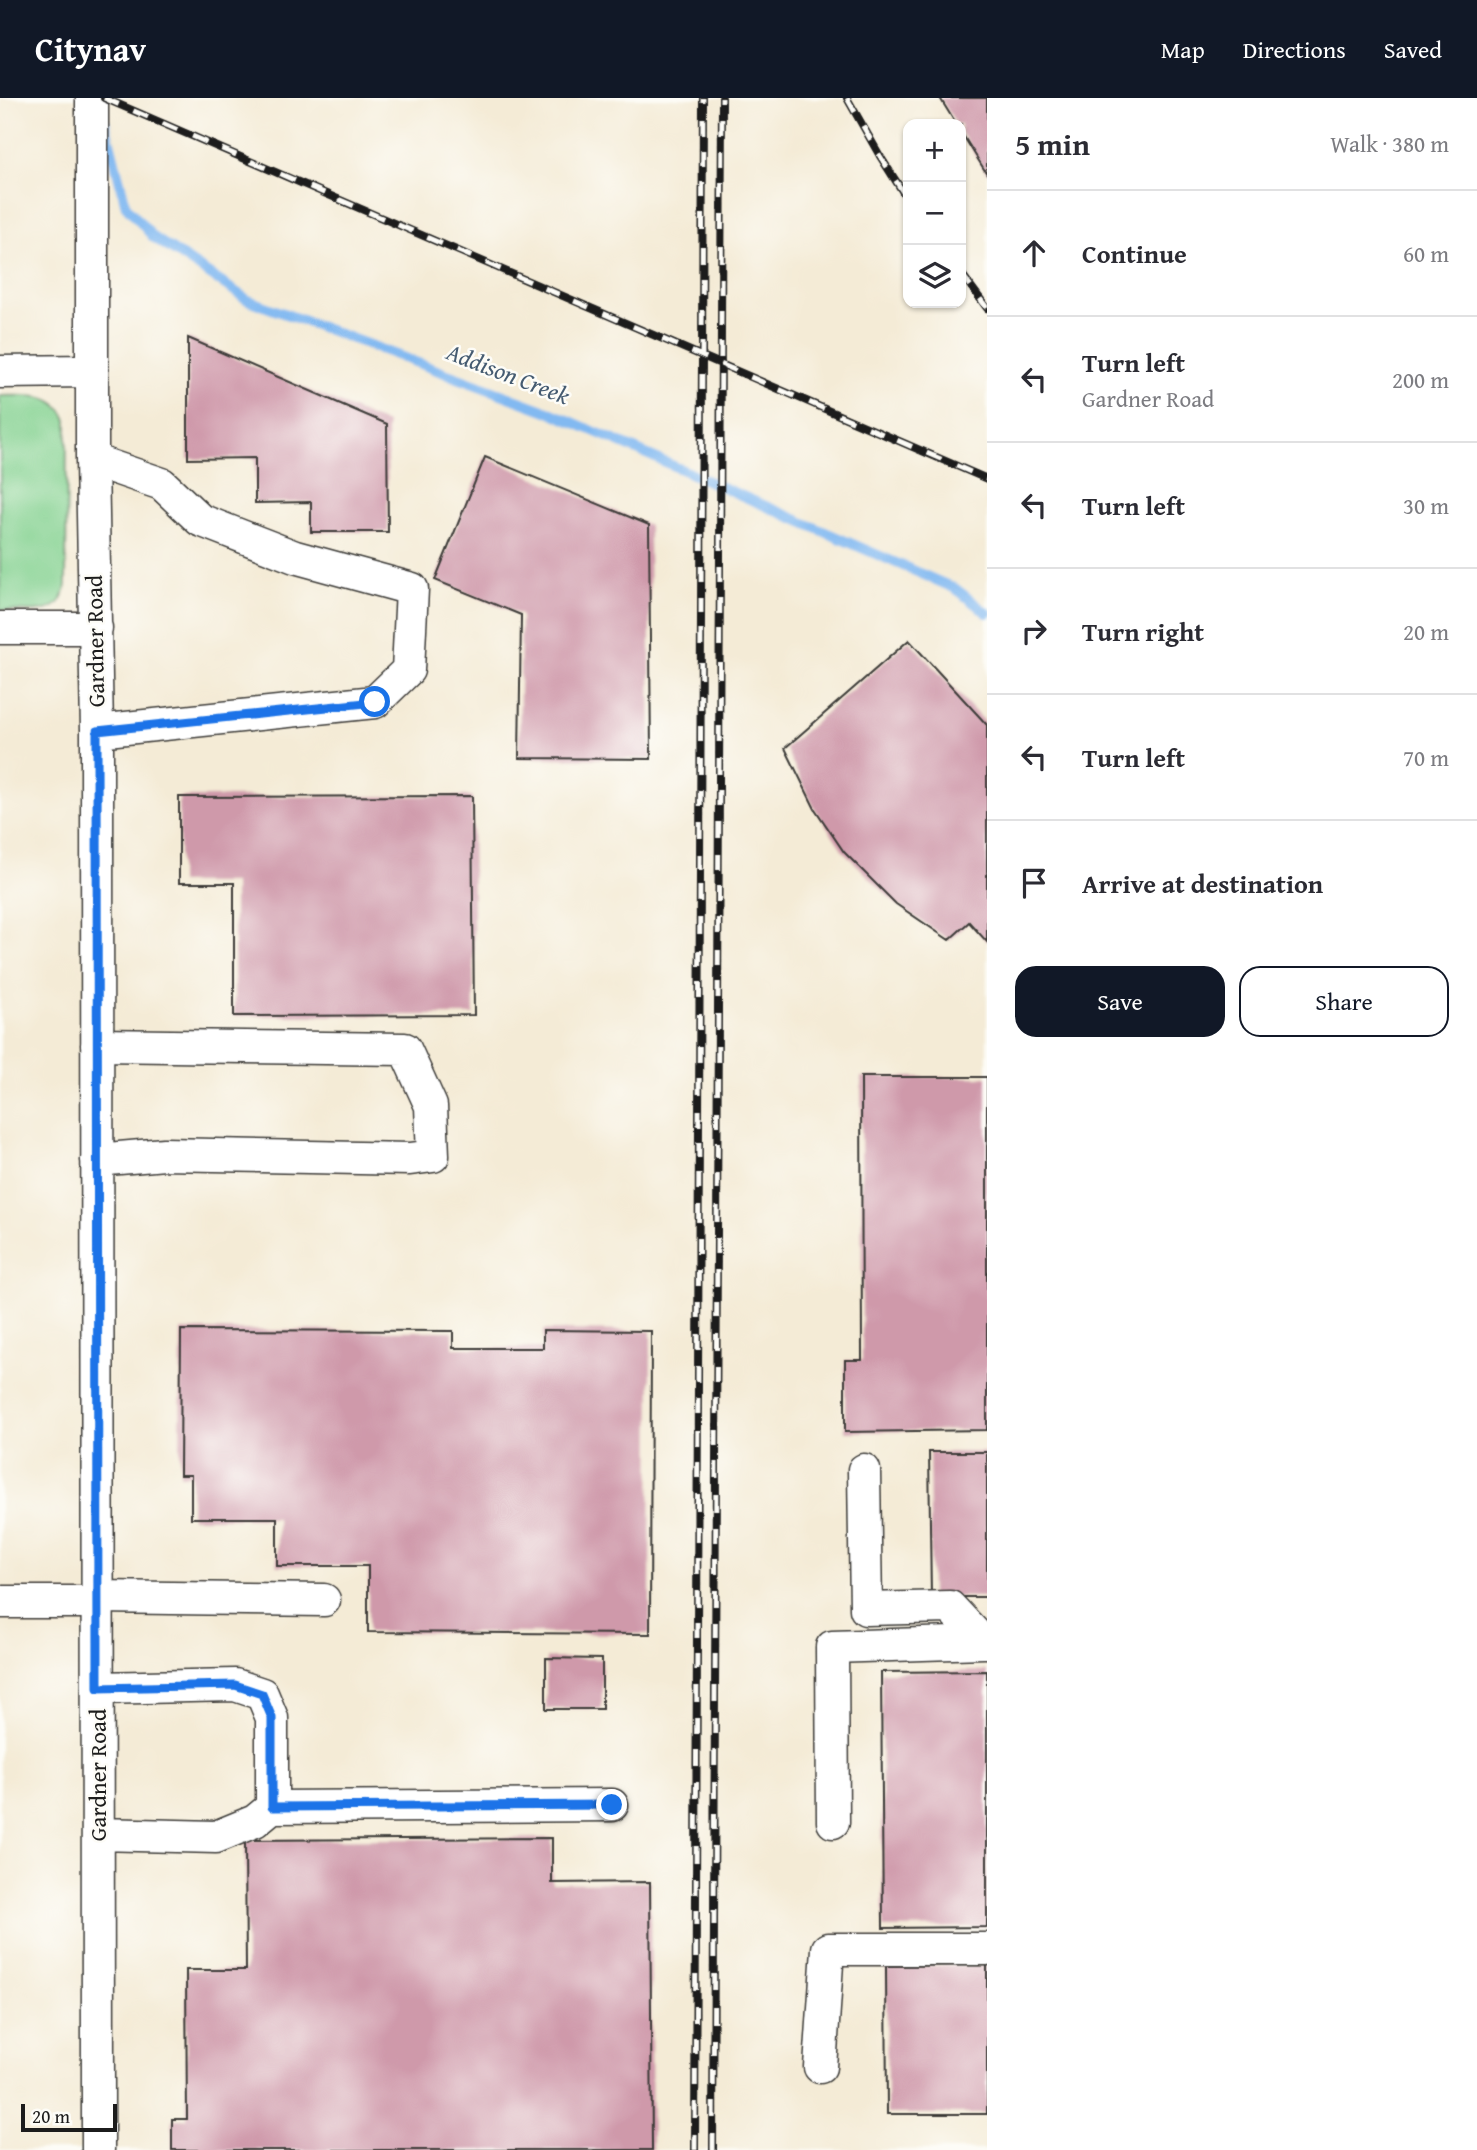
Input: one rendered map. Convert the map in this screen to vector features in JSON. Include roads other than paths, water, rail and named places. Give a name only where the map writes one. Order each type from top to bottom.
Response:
[{"type":"street","name":"Gardner Road","points":[[92,98],[91,371],[97,731],[98,2150]]},
{"type":"street","points":[[0,372],[91,371]]},
{"type":"street","points":[[92,460],[162,484],[200,520],[296,556],[412,589],[408,670],[375,702],[97,731]]},
{"type":"street","points":[[0,628],[96,628]]},
{"type":"street","points":[[97,1045],[405,1049],[431,1106],[433,1156],[410,1159],[164,1154],[97,1160]]},
{"type":"street","points":[[864,1470],[866,1609],[950,1607],[985,1642]]},
{"type":"street","points":[[0,1602],[324,1600]]},
{"type":"street","points":[[833,1822],[832,1647],[985,1642]]},
{"type":"street","points":[[98,1688],[235,1685],[262,1694],[272,1718],[272,1807]]},
{"type":"street","points":[[97,1834],[216,1837],[254,1821],[272,1807],[612,1805]]},
{"type":"street","points":[[820,2067],[828,1949],[987,1949]]},
{"type":"waterway","name":"Addison Creek","points":[[105,122],[126,206],[153,237],[248,300],[552,413],[956,589],[987,613]]},
{"type":"railway","points":[[104,98],[987,479]]},
{"type":"railway","points":[[695,2150],[703,98]]},
{"type":"railway","points":[[713,2150],[722,98]]},
{"type":"railway","points":[[847,98],[903,192]]},
{"type":"railway","points":[[966,280],[987,308]]}]
